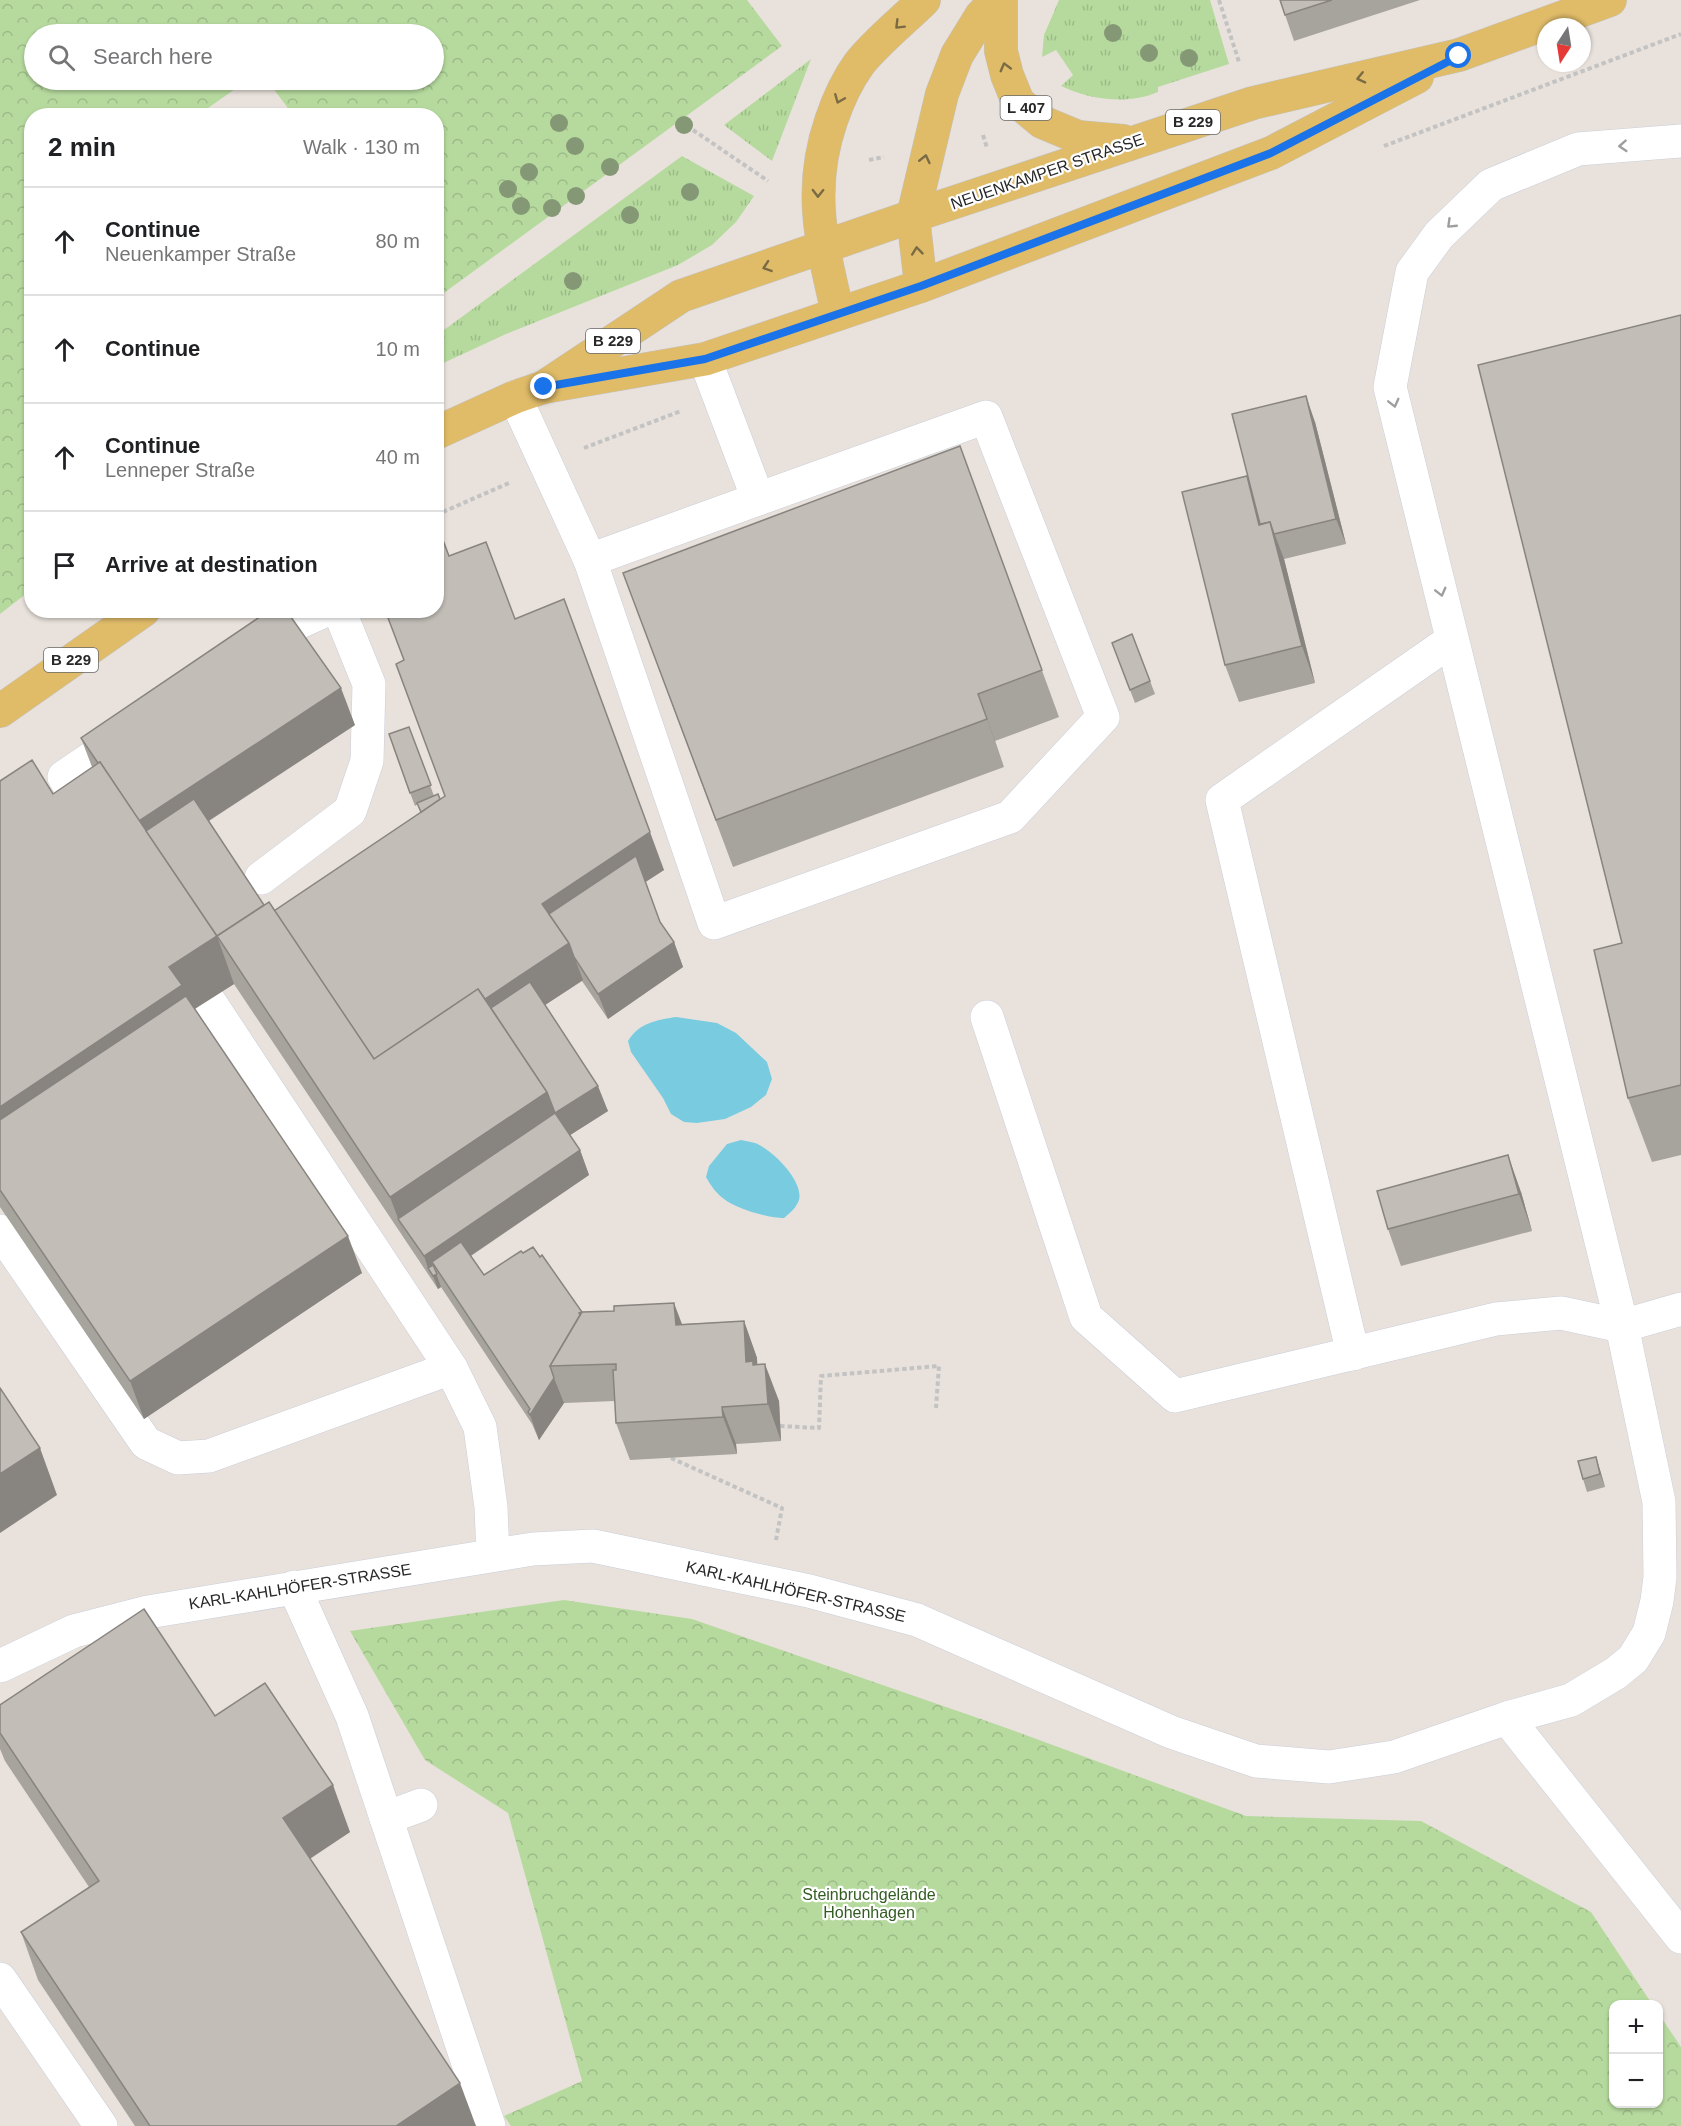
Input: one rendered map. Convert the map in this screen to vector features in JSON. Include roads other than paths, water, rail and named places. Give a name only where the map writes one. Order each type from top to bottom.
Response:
[{"type":"main road","points":[[838,314],[822,248],[818,206],[818,171],[825,138],[840,93],[860,63],[924,0]]},
{"type":"main road","points":[[921,286],[913,216],[928,147],[942,94],[957,55],[981,16],[996,0]]},
{"type":"main road","name":"L 407","points":[[1001,0],[1001,51],[1007,75],[1018,102],[1042,122],[1078,137],[1133,142]]},
{"type":"main road","name":"NEUENKAMPER STRASSE","points":[[921,286],[1271,153],[1459,56],[1610,0]]},
{"type":"main road","name":"NEUENKAMPER STRASSE","points":[[913,216],[1252,103],[1459,56]]},
{"type":"main road","name":"B 229","points":[[444,430],[530,392],[681,296],[913,216]]},
{"type":"main road","name":"B 229","points":[[530,392],[705,359],[921,286]]},
{"type":"main road","name":"B 229","points":[[0,711],[133,618]]},
{"type":"street","name":"KARL-KAHLHÖFER-STRASSE","points":[[0,1666],[74,1631],[148,1612],[533,1549],[593,1546],[808,1591],[917,1620],[1171,1732],[1256,1761],[1329,1767],[1394,1757],[1507,1718],[1571,1700],[1633,1659],[1649,1633],[1657,1601],[1660,1577],[1659,1502],[1622,1326],[1390,387],[1412,272],[1439,235],[1491,185],[1578,149],[1681,141]]},
{"type":"street","points":[[705,359],[758,499]]},
{"type":"street","points":[[530,392],[714,923],[1010,817],[1103,717],[986,417],[590,560]]},
{"type":"street","points":[[231,664],[280,631],[308,618]]},
{"type":"street","points":[[261,878],[350,811],[367,761],[369,684],[342,618]]},
{"type":"street","points":[[1353,1354],[1222,800],[1452,640]]},
{"type":"street","points":[[109,847],[64,777],[153,717]]},
{"type":"street","points":[[168,938],[451,1368],[480,1427],[491,1507],[493,1555]]},
{"type":"street","points":[[987,1017],[1086,1317],[1175,1396],[1496,1319],[1561,1313],[1622,1326],[1681,1309]]},
{"type":"street","points":[[0,1231],[146,1443],[178,1458],[209,1456],[451,1368]]},
{"type":"street","points":[[294,1587],[352,1716],[489,2126]]},
{"type":"street","points":[[1507,1718],[1681,1937]]},
{"type":"street","points":[[387,1818],[421,1805]]},
{"type":"street","points":[[0,1979],[101,2126]]},
{"type":"water","points":[[676,1017],[717,1023],[736,1033],[767,1062],[772,1079],[766,1095],[751,1107],[725,1119],[697,1123],[684,1122],[671,1114],[663,1098],[631,1052],[628,1041],[643,1026]]},
{"type":"water","points":[[741,1140],[755,1143],[770,1152],[792,1175],[797,1184],[799,1200],[795,1208],[784,1218],[753,1212],[729,1203],[716,1192],[706,1177],[709,1166],[727,1144]]},
{"type":"park label","name":"Steinbruchgelände Hohenhagen","points":[[869,1903]]}]
